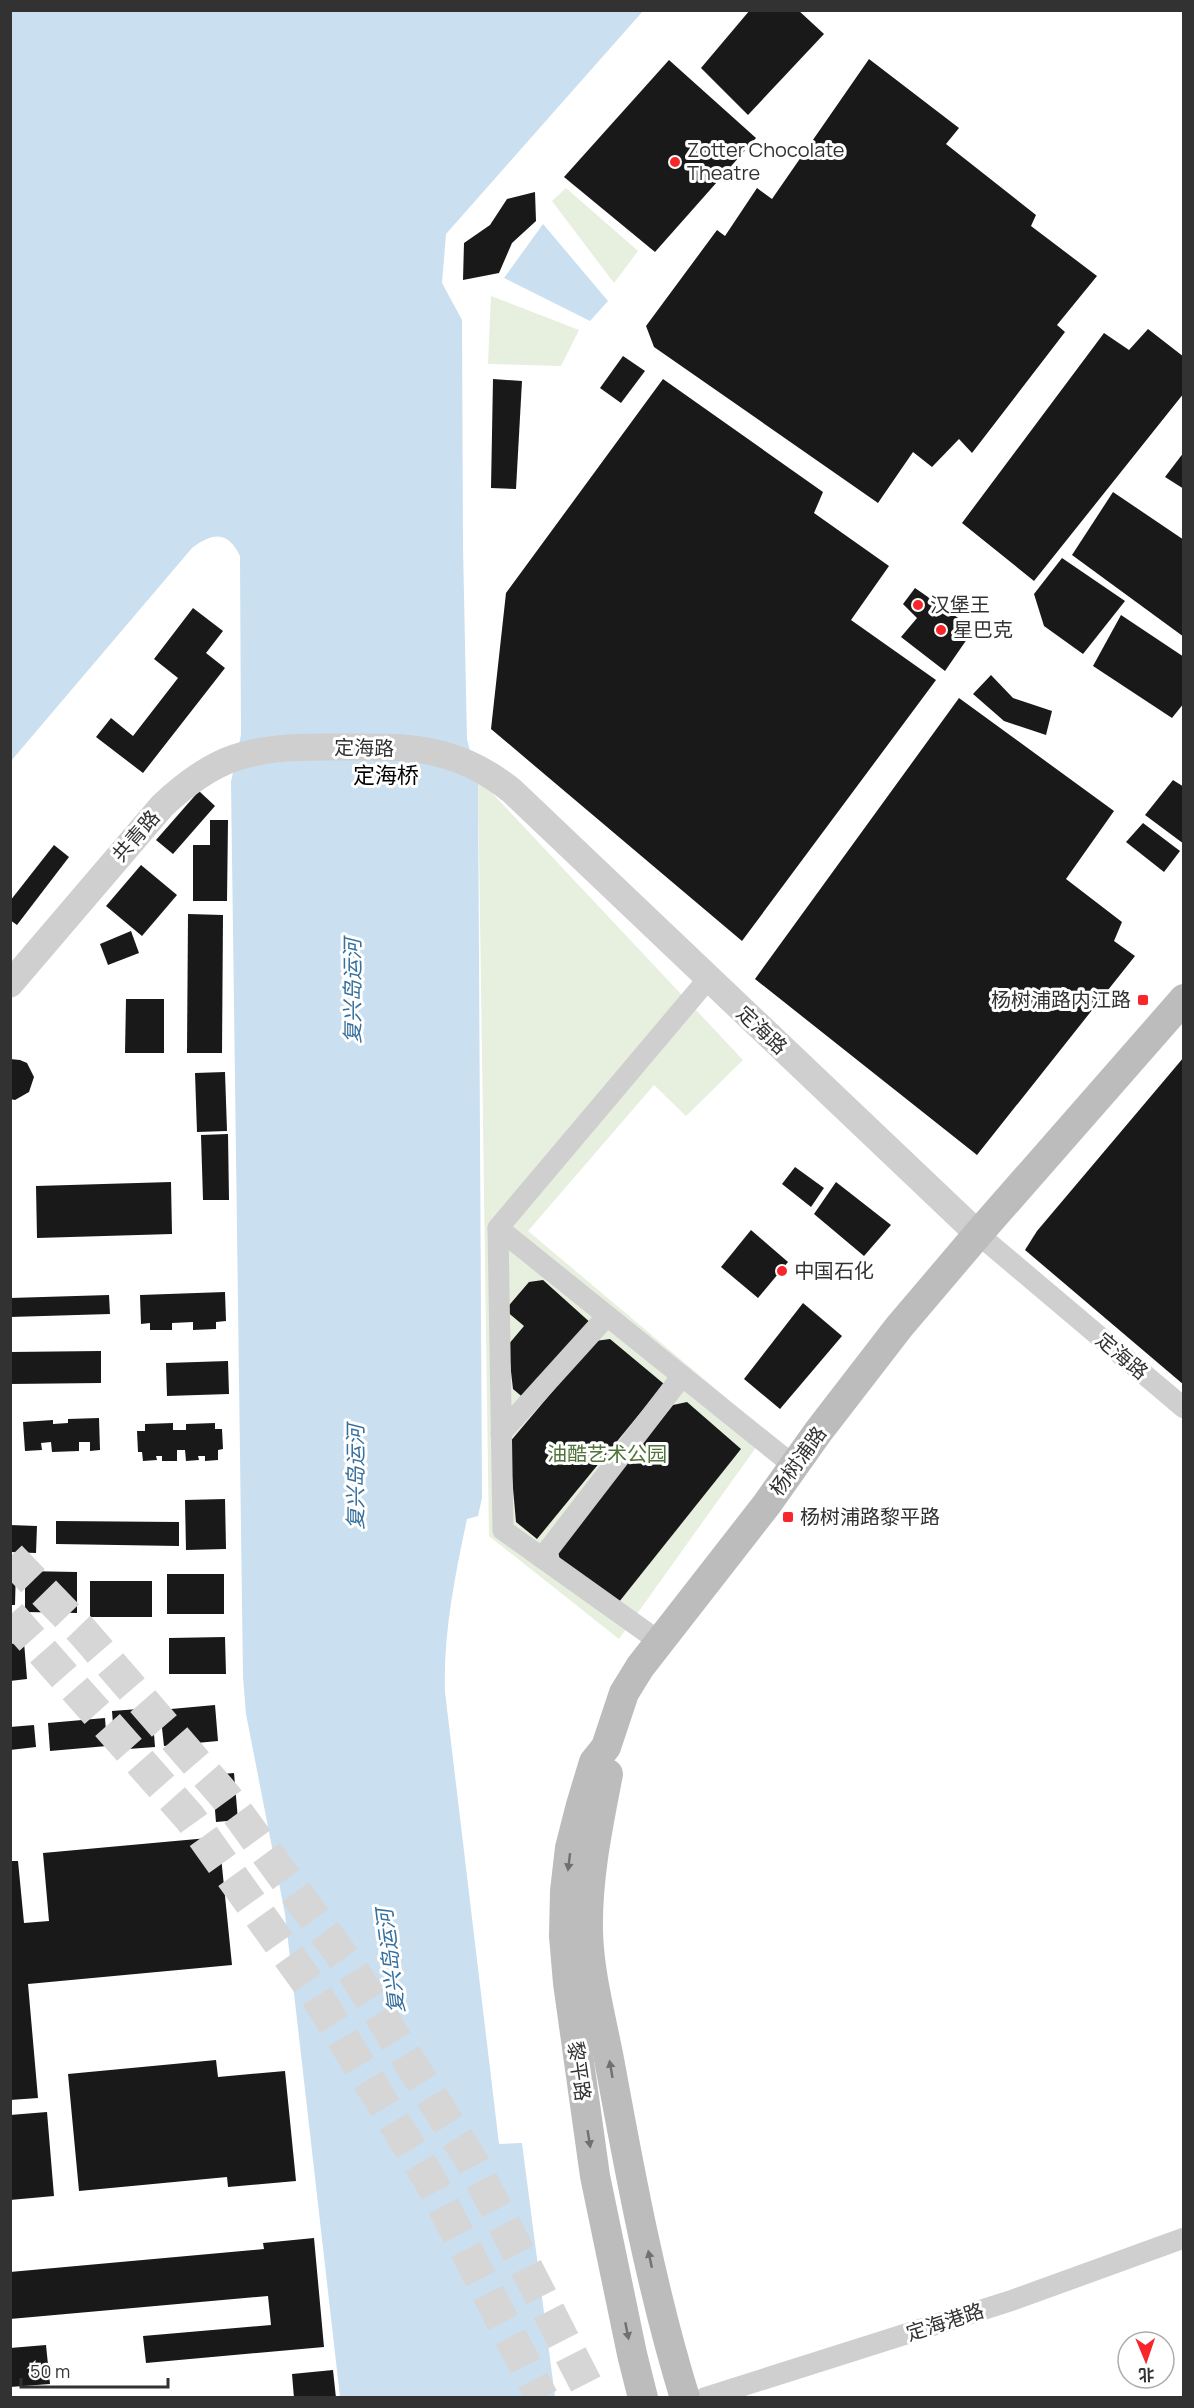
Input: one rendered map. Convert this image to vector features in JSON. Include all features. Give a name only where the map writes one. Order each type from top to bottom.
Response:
[{"type":"main road","name":"杨树浦路","points":[[624,1693],[640,1667],[899,1327],[1184,999]]},
{"type":"main road","name":"黎平路","points":[[624,1693],[606,1747],[594,1762],[570,1848],[565,1891],[564,1936],[568,1983],[595,2176],[643,2397]]},
{"type":"main road","name":"黎平路","points":[[606,1747],[610,1765],[594,1844],[588,1890],[588,1934],[594,1978],[638,2201],[669,2345],[685,2397]]},
{"type":"street","name":"共青路","points":[[10,984],[162,806],[191,781],[214,767],[253,752],[301,747]]},
{"type":"street","name":"定海路","points":[[301,747],[395,747],[443,754],[492,775],[512,791],[978,1234],[1184,1408]]},
{"type":"street","points":[[660,1642],[503,1530],[498,1228],[708,979]]},
{"type":"street","points":[[498,1228],[794,1466]]},
{"type":"street","points":[[501,1432],[607,1316]]},
{"type":"street","points":[[542,1558],[682,1376]]},
{"type":"street","name":"定海港路","points":[[704,2397],[1010,2301],[1184,2238]]},
{"type":"green space","points":[[566,188],[638,251],[614,283],[552,201]]},
{"type":"green space","points":[[491,296],[579,330],[561,366],[488,364]]},
{"type":"green space","name":"油酷艺术公园","points":[[478,778],[743,1060],[686,1116],[654,1085],[528,1231],[767,1432],[619,1639],[489,1536]]},
{"type":"water","name":"复兴岛运河","points":[[11,11],[643,11],[446,234],[442,283],[462,320],[467,740],[478,778],[482,1498],[478,1516],[467,1519],[458,1562],[448,1627],[445,1692],[499,2144],[522,2143],[555,2397],[340,2397],[285,1914],[246,1714],[243,1677],[231,782],[241,735],[240,556],[230,542],[219,537],[207,539],[192,548],[11,761]]},
{"type":"water","points":[[543,224],[608,301],[590,321],[504,278]]},
{"type":"building","points":[[750,10],[798,10],[824,34],[748,115],[701,68]]},
{"type":"building","points":[[869,59],[959,128],[946,144],[1036,215],[1031,226],[1097,276],[1057,325],[1065,332],[972,453],[959,439],[932,467],[913,452],[878,503],[654,347],[646,326],[717,230],[725,236],[757,188],[772,199]]},
{"type":"building","points":[[669,60],[756,138],[655,252],[564,177]]},
{"type":"building","points":[[535,192],[536,221],[512,243],[499,273],[463,280],[464,243],[490,225],[507,199]]},
{"type":"building","points":[[1148,329],[1184,357],[1184,393],[1034,581],[962,523],[1104,333],[1129,350]]},
{"type":"building","points":[[623,356],[645,371],[621,403],[600,388]]},
{"type":"building","points":[[493,379],[522,381],[516,489],[491,488]]},
{"type":"building","points":[[663,379],[823,492],[814,513],[889,566],[851,620],[936,680],[742,941],[491,729],[506,593]]},
{"type":"building","points":[[1184,452],[1184,489],[1165,477]]},
{"type":"building","points":[[1113,492],[1184,540],[1184,637],[1072,555]]},
{"type":"building","points":[[1062,558],[1125,601],[1083,654],[1044,626],[1034,594]]},
{"type":"building","points":[[915,588],[974,629],[945,671],[901,637],[917,618],[903,604]]},
{"type":"building","points":[[193,608],[223,631],[206,653],[225,668],[143,773],[96,737],[111,718],[133,736],[178,678],[154,659]]},
{"type":"building","points":[[1121,615],[1184,657],[1184,703],[1172,718],[1093,666]]},
{"type":"building","points":[[991,675],[1013,698],[1052,711],[1046,735],[1004,721],[973,694]]},
{"type":"building","points":[[959,698],[1114,811],[1066,879],[1122,922],[1114,941],[1135,956],[977,1155],[755,979]]},
{"type":"building","points":[[1173,780],[1184,787],[1184,844],[1145,815]]},
{"type":"building","points":[[199,791],[215,806],[173,854],[156,840]]},
{"type":"building","points":[[210,820],[228,820],[227,901],[193,901],[193,845],[210,845]]},
{"type":"building","points":[[1143,823],[1180,851],[1164,872],[1126,842]]},
{"type":"building","points":[[54,845],[69,857],[17,925],[10,920],[10,901]]},
{"type":"building","points":[[141,865],[177,895],[142,936],[106,906]]},
{"type":"building","points":[[188,914],[223,915],[222,1053],[187,1053]]},
{"type":"building","points":[[131,931],[139,953],[108,965],[100,944]]},
{"type":"building","points":[[126,999],[164,999],[164,1053],[125,1053]]},
{"type":"building","points":[[1184,1057],[1184,1385],[1025,1250],[1037,1231]]},
{"type":"building","points":[[10,1059],[27,1063],[34,1077],[29,1092],[15,1100],[10,1099]]},
{"type":"building","points":[[225,1072],[227,1131],[197,1132],[195,1073]]},
{"type":"building","points":[[228,1134],[229,1200],[203,1200],[201,1135]]},
{"type":"building","points":[[795,1167],[824,1188],[811,1207],[782,1184]]},
{"type":"building","points":[[171,1182],[172,1234],[37,1238],[36,1186]]},
{"type":"building","points":[[836,1182],[891,1225],[864,1256],[814,1214]]},
{"type":"building","points":[[751,1230],[788,1262],[758,1298],[721,1267]]},
{"type":"building","points":[[543,1280],[593,1325],[526,1400],[513,1389],[508,1345],[524,1326],[505,1310],[529,1282]]},
{"type":"building","points":[[225,1292],[226,1321],[216,1322],[216,1329],[193,1330],[193,1322],[172,1323],[172,1330],[150,1330],[150,1323],[141,1324],[140,1295]]},
{"type":"building","points":[[109,1295],[110,1314],[10,1317],[10,1298]]},
{"type":"building","points":[[803,1303],[842,1336],[780,1409],[744,1379]]},
{"type":"building","points":[[610,1339],[664,1384],[537,1539],[516,1522],[509,1443],[595,1341]]},
{"type":"building","points":[[101,1351],[101,1383],[10,1384],[10,1352]]},
{"type":"building","points":[[228,1361],[229,1394],[167,1396],[166,1363]]},
{"type":"building","points":[[687,1402],[741,1449],[619,1602],[560,1561],[557,1547],[673,1405]]},
{"type":"building","points":[[99,1418],[100,1450],[90,1451],[90,1442],[79,1442],[79,1451],[52,1452],[51,1442],[41,1443],[42,1450],[25,1451],[23,1422],[53,1420],[53,1424],[68,1423],[68,1419]]},
{"type":"building","points":[[173,1423],[173,1430],[186,1430],[186,1424],[215,1423],[215,1429],[222,1429],[223,1449],[218,1450],[218,1460],[205,1461],[205,1456],[198,1456],[199,1460],[186,1461],[185,1450],[177,1450],[177,1461],[162,1461],[162,1456],[156,1456],[157,1460],[143,1461],[142,1452],[138,1452],[137,1431],[145,1431],[145,1424]]},
{"type":"building","points":[[225,1499],[226,1549],[186,1550],[185,1500]]},
{"type":"building","points":[[56,1521],[179,1522],[179,1546],[56,1544]]},
{"type":"building","points":[[10,1525],[37,1526],[36,1553],[10,1552]]},
{"type":"building","points":[[10,1566],[16,1566],[15,1605],[10,1605]]},
{"type":"building","points":[[25,1571],[77,1572],[77,1613],[25,1612]]},
{"type":"building","points":[[167,1574],[224,1574],[224,1614],[167,1614]]},
{"type":"building","points":[[90,1581],[152,1581],[152,1617],[90,1617]]},
{"type":"building","points":[[225,1637],[226,1674],[169,1674],[169,1638]]},
{"type":"building","points":[[24,1642],[27,1679],[10,1681],[10,1644]]},
{"type":"building","points":[[215,1705],[218,1741],[164,1746],[160,1710]]},
{"type":"building","points":[[152,1708],[155,1747],[115,1750],[112,1711]]},
{"type":"building","points":[[105,1718],[107,1746],[50,1751],[48,1723]]},
{"type":"building","points":[[34,1725],[36,1747],[10,1750],[10,1727]]},
{"type":"building","points":[[234,1773],[238,1820],[216,1822],[212,1775]]},
{"type":"building","points":[[219,1837],[232,1965],[28,1984],[38,2098],[10,2100],[10,1861],[18,1861],[24,1923],[49,1921],[43,1853]]},
{"type":"building","points":[[216,2060],[218,2077],[285,2071],[296,2181],[228,2187],[227,2177],[79,2191],[68,2074]]},
{"type":"building","points":[[47,2112],[54,2196],[10,2200],[10,2115]]},
{"type":"building","points":[[314,2238],[324,2347],[146,2363],[143,2336],[271,2325],[268,2296],[10,2319],[10,2272],[264,2249],[263,2243]]},
{"type":"building","points":[[46,2345],[50,2384],[10,2387],[10,2348]]},
{"type":"building","points":[[333,2370],[336,2398],[294,2398],[292,2374]]},
{"type":"tunnel","points":[[10,1557],[82,1631],[225,1796],[351,1968],[471,2160],[593,2398]]},
{"type":"tunnel","points":[[10,1615],[190,1818],[313,1990],[430,2180],[542,2398]]},
{"type":"place","name":"Zotter Chocolate Theatre","points":[[675,162]]},
{"type":"place","name":"汉堡王","points":[[918,605]]},
{"type":"place","name":"星巴克","points":[[941,630]]},
{"type":"place","name":"杨树浦路内江路","points":[[1143,1000]]},
{"type":"place","name":"中国石化","points":[[782,1271]]},
{"type":"place","name":"杨树浦路黎平路","points":[[788,1517]]},
{"type":"district","name":"定海桥","points":[[386,775]]}]
